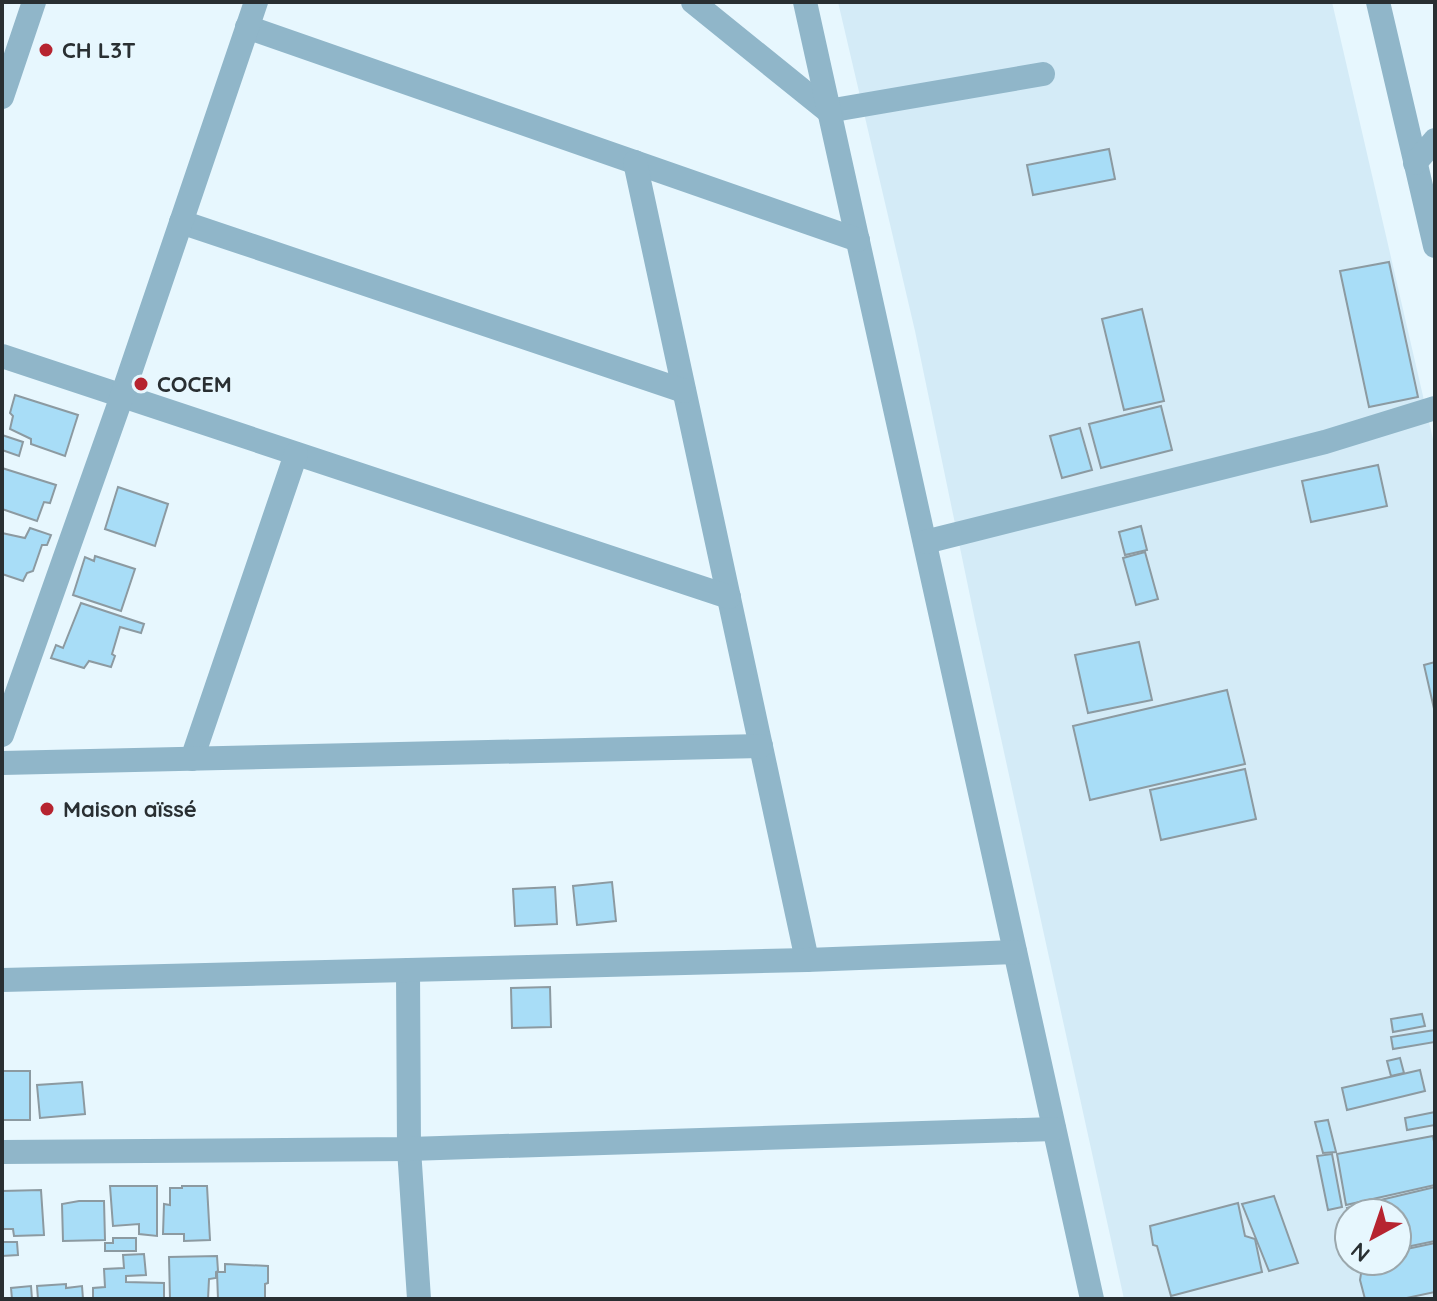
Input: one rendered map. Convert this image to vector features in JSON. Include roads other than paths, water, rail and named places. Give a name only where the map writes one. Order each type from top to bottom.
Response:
[{"type":"street","points":[[2,97],[34,2]]},
{"type":"street","points":[[2,735],[256,2]]},
{"type":"street","points":[[693,2],[828,111],[1043,74]]},
{"type":"street","points":[[805,2],[1092,1299]]},
{"type":"street","points":[[1378,2],[1435,246]]},
{"type":"street","points":[[247,27],[858,240]]},
{"type":"street","points":[[1415,163],[1435,140]]},
{"type":"street","points":[[635,162],[807,960]]},
{"type":"street","points":[[181,222],[684,391]]},
{"type":"street","points":[[2,356],[729,597]]},
{"type":"street","points":[[925,542],[1325,442],[1435,408]]},
{"type":"street","points":[[192,759],[296,454]]},
{"type":"street","points":[[2,763],[761,746]]},
{"type":"street","points":[[2,980],[1015,952]]},
{"type":"street","points":[[408,970],[409,1149],[419,1299]]},
{"type":"street","points":[[2,1152],[409,1149],[1054,1129]]},
{"type":"place","name":"CH L3T","points":[[46,50]]},
{"type":"place","name":"COCEM","points":[[141,384]]},
{"type":"place","name":"Maison aïssé","points":[[47,809]]}]
